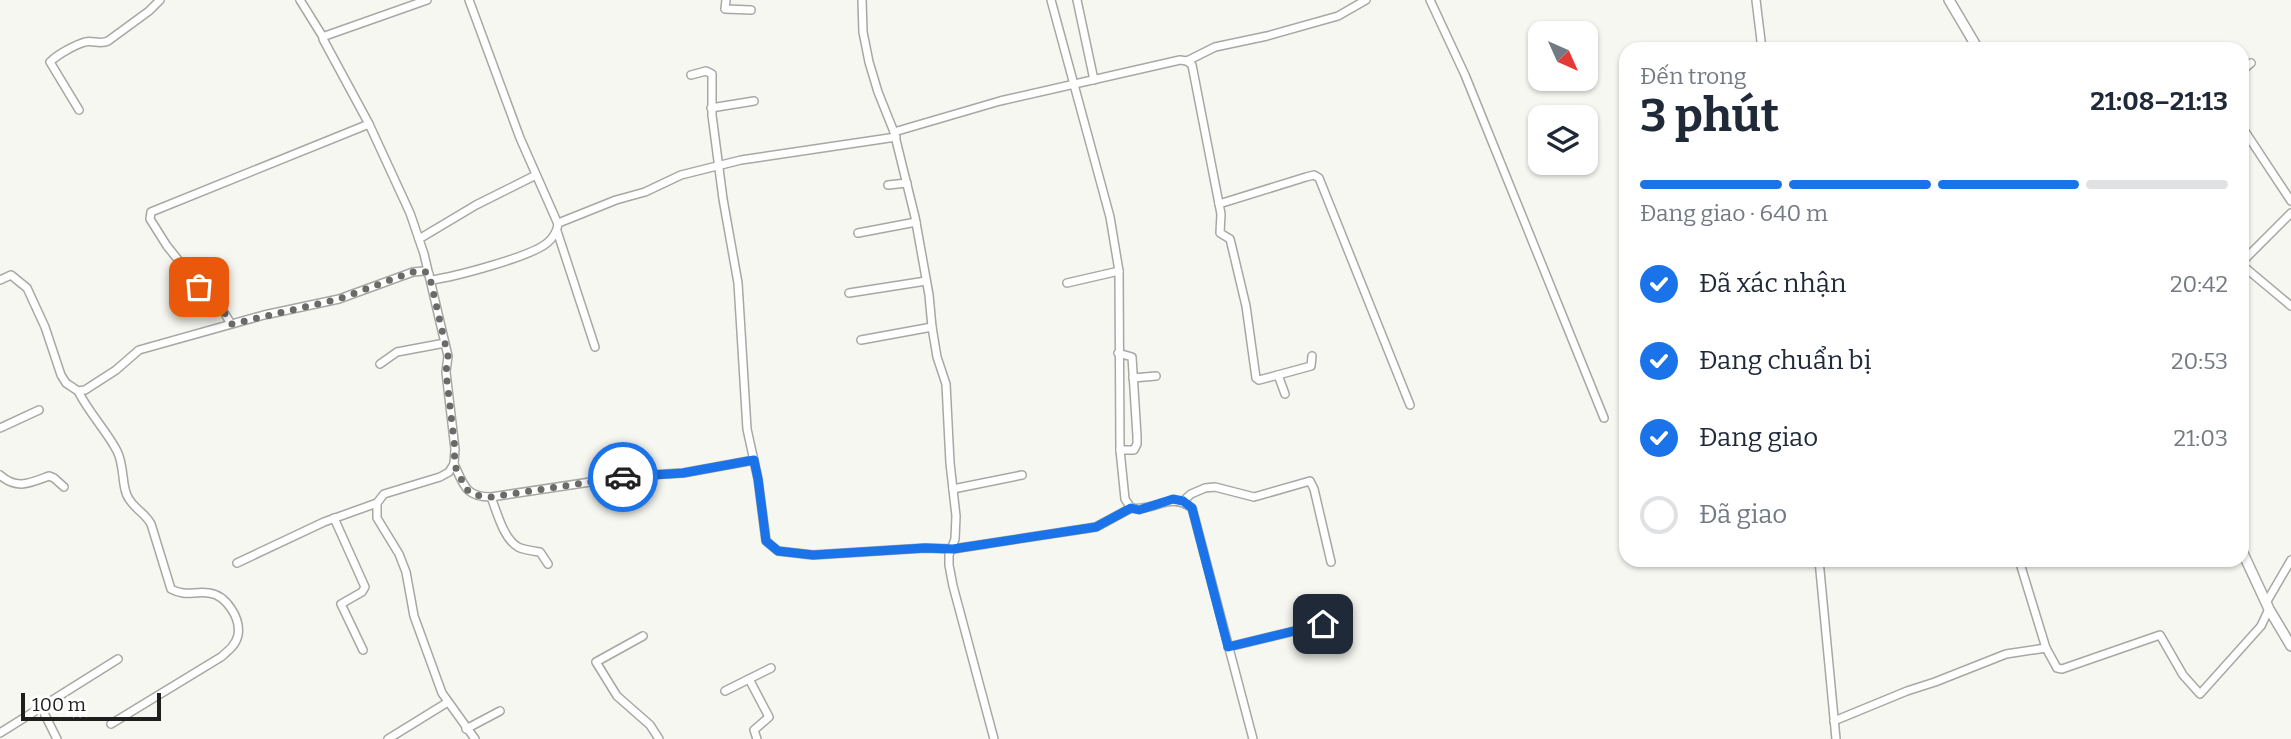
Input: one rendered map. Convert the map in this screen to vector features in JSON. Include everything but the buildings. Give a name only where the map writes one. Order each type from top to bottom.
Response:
[{"type":"street","points":[[79,110],[50,62],[87,41],[102,44],[108,41],[160,0]]},
{"type":"street","points":[[237,563],[334,518],[377,503],[384,494],[440,477],[449,472],[454,464],[446,343],[419,239],[397,182],[369,124],[323,37],[300,0]]},
{"type":"street","points":[[323,37],[427,0]]},
{"type":"street","points":[[469,0],[520,138],[557,228],[595,347]]},
{"type":"street","points":[[726,0],[726,9],[751,10]]},
{"type":"street","points":[[862,0],[863,32],[869,62],[895,135],[907,183],[916,222],[937,357],[946,384],[956,516],[949,565],[994,739]]},
{"type":"street","points":[[1051,0],[1110,217],[1119,271],[1120,450],[1125,499],[1131,508],[1139,510],[1173,499],[1183,501],[1192,508],[1253,739]]},
{"type":"street","points":[[1077,0],[1094,80]]},
{"type":"street","points":[[1186,61],[1215,47],[1338,16],[1366,0]]},
{"type":"street","points":[[1430,0],[1465,75],[1604,418]]},
{"type":"street","points":[[1756,0],[1761,42]]},
{"type":"street","points":[[1949,0],[1974,42]]},
{"type":"street","points":[[430,277],[467,273],[535,250],[546,244],[557,228],[616,200],[645,192],[681,175],[741,160],[895,135],[1000,101],[1180,60],[1192,65],[1219,204],[1220,233],[1230,239],[1231,243],[1246,306],[1256,378],[1259,380],[1311,366],[1312,356]]},
{"type":"street","points":[[691,75],[706,71],[712,74],[711,108],[718,166],[738,283],[747,429],[758,479],[766,541],[778,551],[813,555],[925,548],[953,549],[1096,527],[1131,508]]},
{"type":"street","points":[[711,108],[754,101]]},
{"type":"street","points":[[232,324],[222,309],[204,296],[167,246],[150,219],[151,212],[369,124]]},
{"type":"street","points":[[2249,138],[2291,201]]},
{"type":"street","points":[[419,239],[476,205],[536,175]]},
{"type":"street","points":[[1219,204],[1306,177],[1314,175],[1319,178],[1410,405]]},
{"type":"street","points":[[888,185],[907,183]]},
{"type":"street","points":[[2249,256],[2291,213]]},
{"type":"street","points":[[858,233],[916,222]]},
{"type":"street","points":[[2249,269],[2291,306]]},
{"type":"street","points":[[78,391],[85,390],[116,370],[139,350],[232,324],[339,299],[412,272],[424,271],[430,277]]},
{"type":"street","points":[[1067,283],[1119,271]]},
{"type":"street","points":[[0,280],[11,275],[27,288],[45,327],[61,375],[66,383],[78,391],[86,408],[118,452],[128,499],[147,516],[151,524],[171,589],[184,595],[210,593],[220,597],[230,608],[238,628],[233,647],[221,657],[111,724]]},
{"type":"street","points":[[849,293],[926,281]]},
{"type":"street","points":[[861,340],[932,327]]},
{"type":"street","points":[[380,364],[397,352],[446,343]]},
{"type":"street","points":[[1118,353],[1132,356],[1137,444],[1132,450],[1120,450]]},
{"type":"street","points":[[1278,375],[1285,394]]},
{"type":"street","points":[[1133,378],[1156,376]]},
{"type":"street","points":[[0,428],[38,410]]},
{"type":"street","points":[[454,464],[466,489],[474,495],[491,497],[630,476],[683,473],[754,460]]},
{"type":"street","points":[[0,475],[16,485],[30,484],[49,476],[64,487]]},
{"type":"street","points":[[953,489],[1022,475]]},
{"type":"street","points":[[1183,501],[1205,488],[1215,487],[1254,497],[1310,481],[1331,562]]},
{"type":"street","points":[[491,497],[512,542],[517,547],[540,552],[548,564]]},
{"type":"street","points":[[377,503],[377,518],[403,563],[414,616],[442,693],[475,739]]},
{"type":"street","points":[[334,518],[365,587],[362,592],[341,604],[363,650]]},
{"type":"street","points":[[2021,567],[2046,648],[2057,668],[2062,669],[2160,635],[2183,675],[2200,694],[2261,626],[2291,560]]},
{"type":"street","points":[[2249,566],[2291,646]]},
{"type":"street","points":[[1820,567],[1836,739]]},
{"type":"street","points":[[1228,647],[1323,624]]},
{"type":"street","points":[[643,636],[596,662],[617,696],[650,725],[659,739]]},
{"type":"street","points":[[1834,721],[2006,654],[2046,648]]},
{"type":"street","points":[[0,733],[118,659]]},
{"type":"street","points":[[725,691],[771,668]]},
{"type":"street","points":[[749,679],[769,718],[754,730],[757,739]]},
{"type":"street","points":[[388,739],[448,702]]},
{"type":"street","points":[[41,708],[57,739]]},
{"type":"street","points":[[466,729],[500,712]]},
{"type":"way so far","points":[[199,287],[204,296],[222,309],[232,324],[339,299],[412,272],[424,271],[429,274],[443,329],[448,356],[446,372],[455,449],[454,464],[466,489],[474,495],[491,497],[623,477]]},
{"type":"route","points":[[623,477],[683,473],[754,460],[766,541],[778,551],[813,555],[925,548],[953,549],[1096,527],[1131,508],[1139,510],[1173,499],[1183,501],[1192,508],[1228,647],[1323,624]]}]
